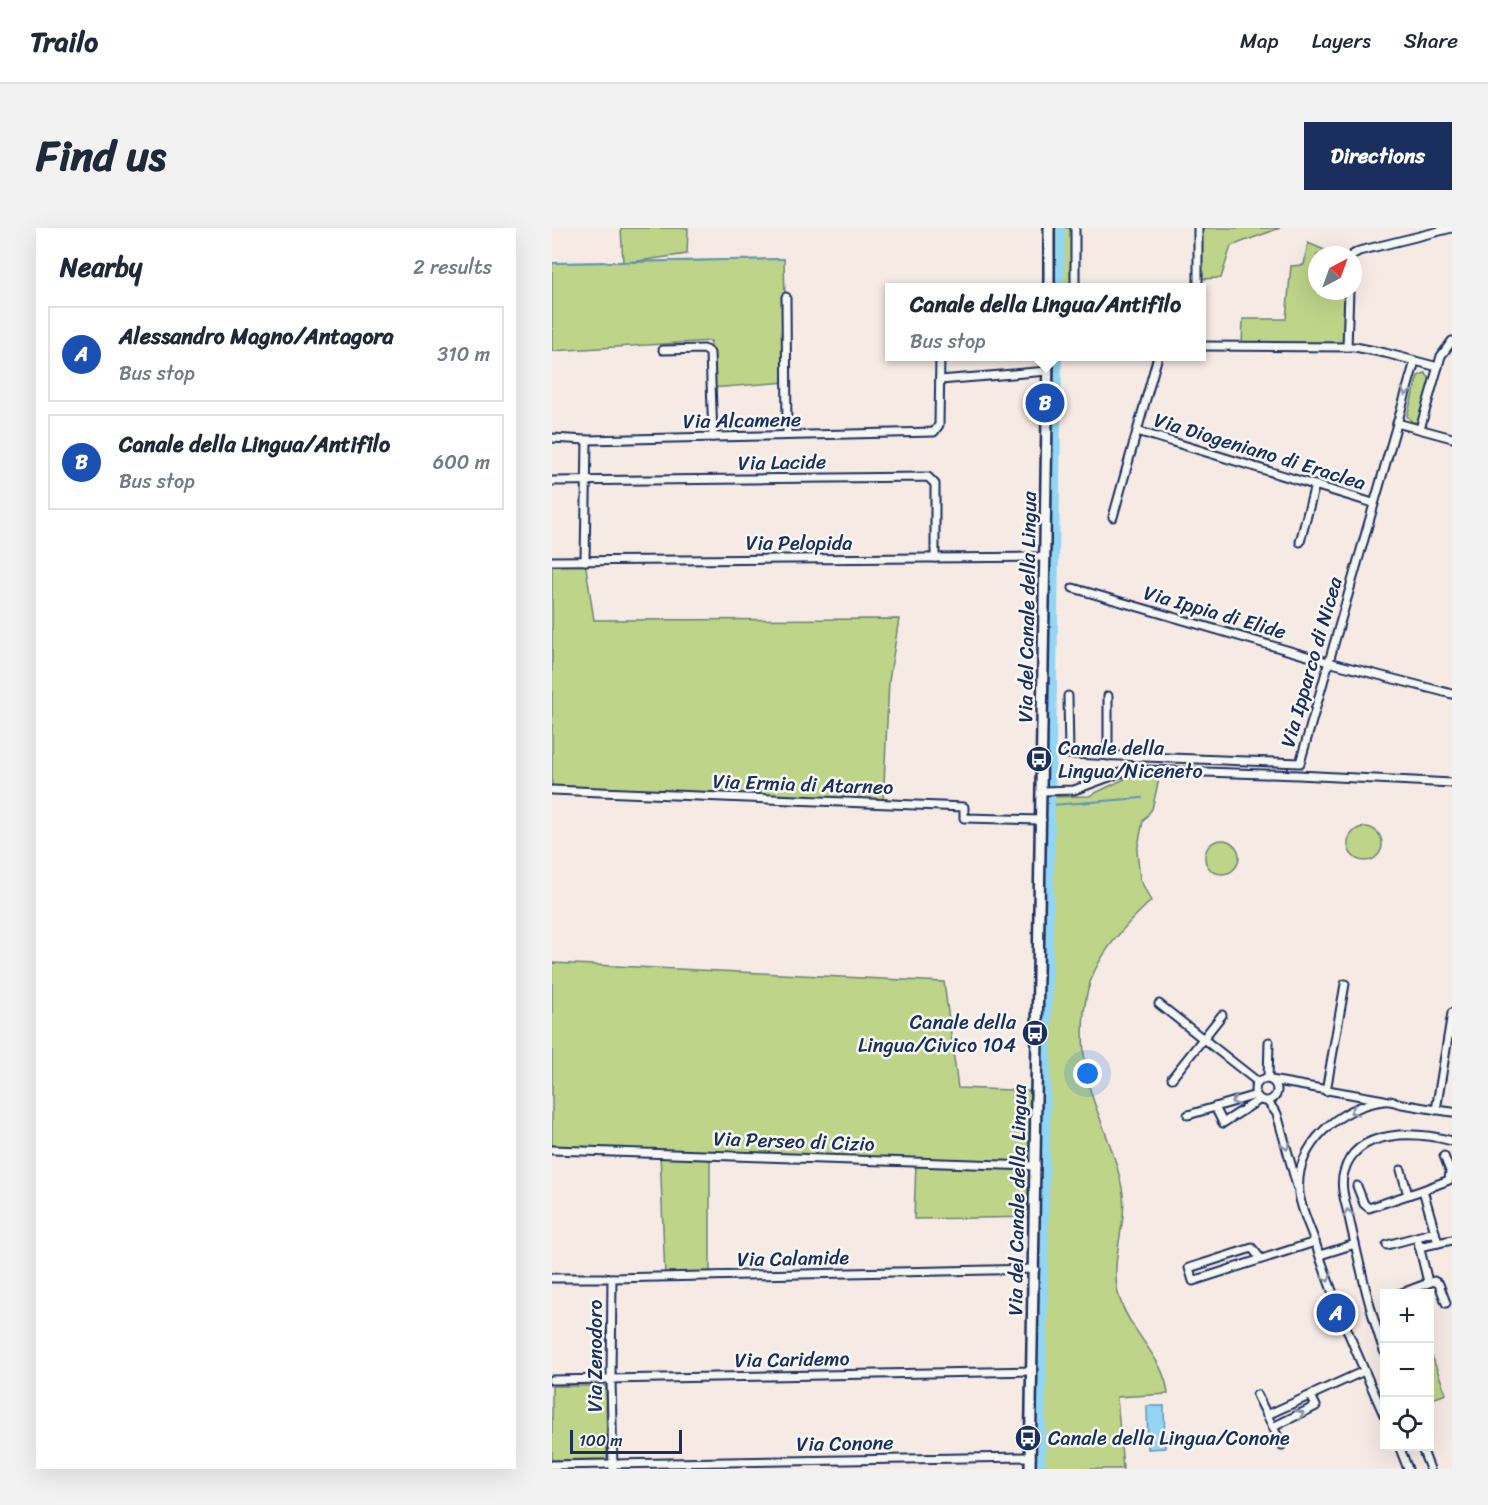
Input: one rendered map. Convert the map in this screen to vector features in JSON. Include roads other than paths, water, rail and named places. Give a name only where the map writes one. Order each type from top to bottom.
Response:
[{"type":"street","points":[[1049,228],[1049,283]]},
{"type":"street","points":[[1075,228],[1075,283]]},
{"type":"street","points":[[1198,228],[1198,283]]},
{"type":"street","points":[[1362,250],[1452,228]]},
{"type":"street","points":[[786,297],[787,435]]},
{"type":"street","points":[[1347,347],[1349,300]]},
{"type":"street","points":[[1420,429],[1438,367],[1444,351],[1452,341]]},
{"type":"street","points":[[1206,346],[1347,347],[1375,350],[1438,367]]},
{"type":"street","points":[[663,350],[704,349],[710,353],[713,437]]},
{"type":"street","points":[[940,361],[940,380],[1048,371]]},
{"type":"street","name":"Via del Canale della Lingua","points":[[1030,1469],[1042,820],[1046,791],[1045,558],[1048,361]]},
{"type":"street","points":[[1113,517],[1157,361]]},
{"type":"street","name":"Via Ipparco di Nicea","points":[[1068,696],[1069,754],[1300,763],[1415,361]]},
{"type":"street","name":"Via Alcamene","points":[[552,438],[587,440],[933,432],[939,427],[940,380]]},
{"type":"street","points":[[1397,423],[1452,438]]},
{"type":"street","name":"Via Diogeniano di Eraclea","points":[[1137,431],[1373,503]]},
{"type":"street","points":[[585,561],[587,440]]},
{"type":"street","name":"Via Lacide","points":[[552,481],[928,477],[935,484],[935,558]]},
{"type":"street","points":[[1300,542],[1316,485]]},
{"type":"street","name":"Via Pelopida","points":[[552,561],[1045,558]]},
{"type":"street","name":"Via Ippia di Elide","points":[[1073,588],[1328,662],[1452,694]]},
{"type":"street","points":[[1108,696],[1108,756]]},
{"type":"street","points":[[1298,775],[1300,763]]},
{"type":"street","points":[[1046,791],[1077,789],[1116,774],[1135,771],[1298,775],[1452,783]]},
{"type":"street","name":"Via Ermia di Atarneo","points":[[552,790],[964,807],[964,818],[1042,820]]},
{"type":"street","points":[[1326,1090],[1345,984]]},
{"type":"street","points":[[1159,1005],[1258,1082]]},
{"type":"street","points":[[1436,1110],[1452,1013]]},
{"type":"street","points":[[1172,1078],[1222,1015]]},
{"type":"street","points":[[1268,1102],[1273,1100],[1278,1090],[1270,1079],[1269,1042]]},
{"type":"street","points":[[1258,1097],[1255,1086],[1264,1079],[1270,1079],[1452,1112]]},
{"type":"street","points":[[1215,1107],[1223,1123],[1258,1097]]},
{"type":"street","points":[[1188,1115],[1258,1097],[1268,1102],[1277,1114],[1299,1193],[1337,1307],[1380,1406]]},
{"type":"street","points":[[1299,1193],[1304,1160],[1319,1134],[1342,1117],[1386,1101]]},
{"type":"street","points":[[1381,1343],[1368,1300],[1355,1244],[1342,1178],[1345,1168],[1355,1153],[1373,1142],[1395,1135],[1425,1135],[1452,1141]]},
{"type":"street","name":"Via Perseo di Cizio","points":[[552,1150],[1035,1166]]},
{"type":"street","points":[[1357,1186],[1364,1204],[1369,1208],[1408,1196],[1450,1178],[1450,1170],[1444,1156]]},
{"type":"street","points":[[1401,1170],[1408,1196]]},
{"type":"street","points":[[1423,1190],[1438,1243]]},
{"type":"street","points":[[1387,1245],[1435,1232]]},
{"type":"street","points":[[1417,1237],[1428,1281]]},
{"type":"street","points":[[1419,1247],[1452,1240]]},
{"type":"street","points":[[1261,1259],[1252,1248],[1189,1268],[1193,1281],[1315,1242]]},
{"type":"street","points":[[1320,1255],[1355,1244]]},
{"type":"street","name":"Via Calamide","points":[[552,1278],[1035,1269]]},
{"type":"street","name":"Via Zenodoro","points":[[612,1278],[610,1379],[613,1466]]},
{"type":"street","points":[[1409,1289],[1432,1280],[1438,1282],[1446,1303]]},
{"type":"street","name":"Via Caridemo","points":[[552,1380],[1032,1371]]},
{"type":"street","points":[[1268,1415],[1364,1371]]},
{"type":"street","points":[[1257,1395],[1282,1445]]},
{"type":"street","points":[[1273,1427],[1316,1406],[1311,1396]]},
{"type":"street","points":[[1401,1451],[1408,1469]]},
{"type":"street","points":[[1423,1451],[1430,1469]]},
{"type":"street","name":"Via Conone","points":[[552,1465],[613,1466],[1030,1457]]},
{"type":"water","points":[[1147,1406],[1164,1406],[1165,1448],[1148,1449]]},
{"type":"waterway","points":[[1060,283],[1061,228]]},
{"type":"waterway","points":[[552,263],[784,259]]},
{"type":"waterway","points":[[1041,1469],[1058,361]]},
{"type":"waterway","points":[[1051,805],[1142,798]]},
{"type":"place","name":"Canale della Lingua/Antifilo","points":[[1045,403]]},
{"type":"place","name":"Canale della Lingua/Niceneto","points":[[1039,759]]},
{"type":"place","name":"Canale della Lingua/Civico 104","points":[[1035,1033]]},
{"type":"place","name":"Alessandro Magno/Antagora","points":[[1336,1313]]},
{"type":"place","name":"Canale della Lingua/Conone","points":[[1028,1438]]}]
